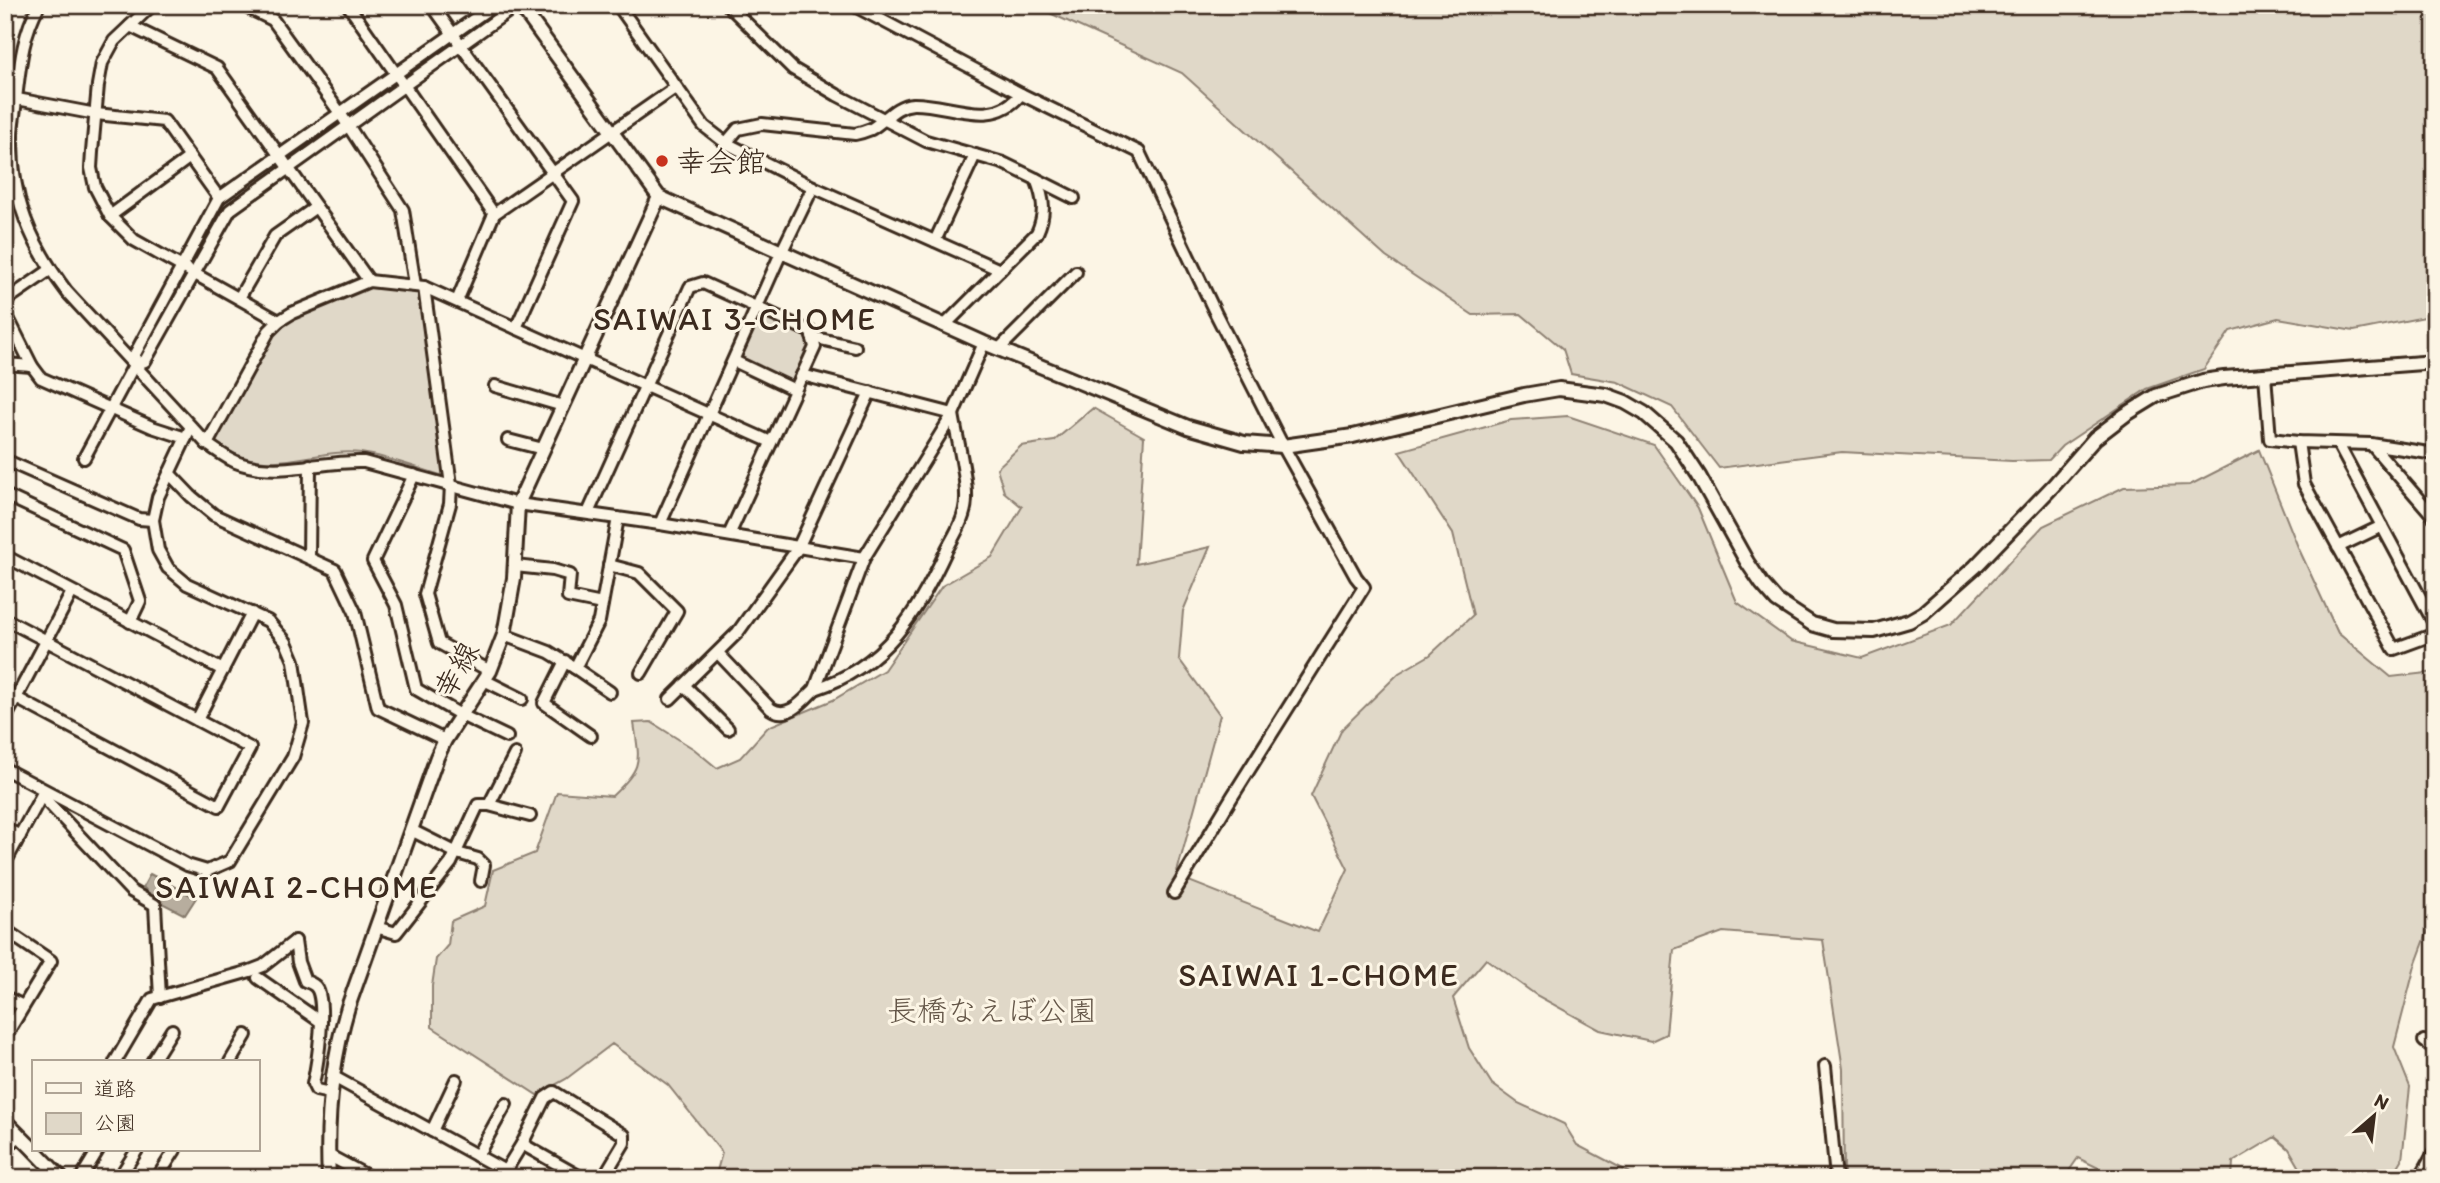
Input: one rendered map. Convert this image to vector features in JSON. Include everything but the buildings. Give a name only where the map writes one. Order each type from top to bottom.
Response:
[{"type":"street","points":[[38,5],[25,36],[20,60],[12,135],[13,181],[25,223],[50,270],[66,292],[134,365],[188,433]]},
{"type":"street","points":[[152,5],[114,41],[102,63],[97,85],[91,168],[95,187],[110,216],[134,240],[279,321]]},
{"type":"street","points":[[242,5],[273,20],[340,113],[403,210],[419,286],[451,485],[450,505],[425,594],[439,643],[522,699]]},
{"type":"street","points":[[348,5],[494,214]]},
{"type":"street","points":[[432,5],[573,201],[516,328]]},
{"type":"street","points":[[84,458],[134,365],[135,354],[219,198],[494,5]]},
{"type":"street","points":[[134,365],[145,361],[230,210],[519,5],[659,197],[944,326],[1188,427],[1244,443],[1283,446],[1353,436],[1559,389],[1606,395],[1644,413],[1676,440],[1762,584],[1792,613],[1822,627],[1854,632],[1874,631],[1909,621],[1938,600],[2054,485],[2095,438],[2125,415],[2157,397],[2193,384],[2224,378],[2435,362]]},
{"type":"street","points":[[618,5],[704,126],[726,142],[814,187],[1000,270]]},
{"type":"street","points":[[728,5],[793,69],[926,141],[1022,170],[1074,198]]},
{"type":"street","points":[[853,5],[1021,94],[1139,152],[1215,312],[1283,446],[1364,587],[1174,893]]},
{"type":"street","points":[[130,26],[217,68],[369,281]]},
{"type":"street","points":[[457,300],[494,214],[675,88]]},
{"type":"street","points":[[726,142],[738,129],[762,124],[855,134],[870,130],[897,109],[912,104],[987,114],[1008,106],[1021,94]]},
{"type":"street","points":[[17,99],[96,114],[164,121],[219,198]]},
{"type":"street","points":[[935,241],[975,155]]},
{"type":"street","points":[[110,216],[190,157]]},
{"type":"street","points":[[944,326],[1037,233],[1043,220],[1044,201],[1036,179]]},
{"type":"street","points":[[660,524],[781,253],[814,187]]},
{"type":"street","name":"幸線","points":[[329,1178],[327,1131],[330,1093],[338,1041],[348,1007],[445,740],[487,675],[504,635],[515,566],[518,504],[659,197]]},
{"type":"street","points":[[239,299],[275,236],[316,207]]},
{"type":"street","points":[[5,301],[50,270]]},
{"type":"street","points":[[999,349],[1076,272]]},
{"type":"street","points":[[207,444],[269,331],[292,313],[369,281],[419,286],[457,300],[771,442]]},
{"type":"street","points":[[588,513],[690,287],[703,283],[811,332],[815,347],[729,535]]},
{"type":"street","points":[[5,312],[32,366],[41,378],[111,409],[188,433],[237,462],[268,468],[343,461],[364,462],[518,504],[660,524],[864,558]]},
{"type":"street","points":[[812,337],[855,347]]},
{"type":"street","points":[[718,653],[778,714],[785,713],[801,703],[815,689],[864,558],[953,414],[984,343]]},
{"type":"street","points":[[734,361],[795,390]]},
{"type":"street","points":[[5,364],[32,366]]},
{"type":"street","points":[[802,375],[953,414]]},
{"type":"street","points":[[2265,376],[2270,439],[2371,444],[2435,454]]},
{"type":"street","points":[[495,386],[563,406]]},
{"type":"street","points":[[670,699],[738,632],[798,548],[870,391]]},
{"type":"street","points":[[815,689],[832,684],[874,657],[908,622],[933,580],[964,513],[966,498],[953,414]]},
{"type":"street","points":[[5,769],[43,793],[187,865],[207,871],[230,861],[293,757],[303,723],[294,661],[286,642],[268,621],[187,584],[168,568],[158,550],[153,520],[158,497],[188,433]]},
{"type":"street","points":[[508,440],[543,449]]},
{"type":"street","points":[[2298,442],[2304,484],[2393,649],[2435,634]]},
{"type":"street","points":[[2338,443],[2435,625]]},
{"type":"street","points":[[2371,444],[2435,518]]},
{"type":"street","points":[[5,460],[139,519],[153,520]]},
{"type":"street","points":[[309,558],[310,465]]},
{"type":"street","points":[[169,473],[214,515],[335,570],[355,612],[378,708],[445,740]]},
{"type":"street","points":[[414,475],[373,561],[396,605],[416,689],[507,737]]},
{"type":"street","points":[[5,495],[122,550],[140,601],[130,622]]},
{"type":"street","points":[[575,667],[599,621],[618,518]]},
{"type":"street","points":[[2339,547],[2382,526]]},
{"type":"street","points":[[5,556],[223,670]]},
{"type":"street","points":[[609,565],[639,573],[677,611],[641,673]]},
{"type":"street","points":[[515,566],[570,575],[568,597],[602,604]]},
{"type":"street","points":[[5,719],[72,592]]},
{"type":"street","points":[[197,720],[252,613]]},
{"type":"street","points":[[5,619],[250,748],[219,806],[5,692]]},
{"type":"street","points":[[504,635],[549,652],[610,692]]},
{"type":"street","points":[[565,661],[544,703],[591,737]]},
{"type":"street","points":[[684,685],[728,729]]},
{"type":"street","points":[[489,805],[515,754]]},
{"type":"street","points":[[5,863],[43,793]]},
{"type":"street","points":[[43,793],[131,891],[155,905],[160,997]]},
{"type":"street","points":[[376,928],[396,933],[457,853],[478,805],[489,805],[530,816]]},
{"type":"street","points":[[5,828],[20,836]]},
{"type":"street","points":[[411,830],[457,853],[478,859],[484,865],[481,881]]},
{"type":"street","points":[[5,930],[51,961],[5,1037]]},
{"type":"street","points":[[116,1060],[152,999],[256,969],[295,941],[298,962],[305,981],[315,986],[319,993],[319,1059],[313,1084],[316,1090],[330,1093]]},
{"type":"street","points":[[258,978],[321,1023]]},
{"type":"street","points":[[5,996],[23,1006]]},
{"type":"street","points":[[153,1060],[172,1030]]},
{"type":"street","points":[[231,1060],[246,1035]]},
{"type":"street","points":[[2424,1041],[2435,1049]]},
{"type":"street","points":[[1825,1066],[1836,1178]]},
{"type":"street","points":[[332,1076],[477,1156],[503,1175],[545,1098],[554,1092],[624,1135],[624,1143],[603,1178]]},
{"type":"street","points":[[432,1131],[456,1080]]},
{"type":"street","points":[[477,1156],[506,1104]]},
{"type":"street","points":[[5,1121],[32,1149]]},
{"type":"street","points":[[5,1150],[19,1135]]},
{"type":"street","points":[[522,1144],[582,1178]]},
{"type":"street","points":[[2420,1178],[2435,1151]]},
{"type":"street","points":[[35,1152],[55,1176]]},
{"type":"street","points":[[81,1178],[97,1152]]},
{"type":"street","points":[[120,1178],[136,1152]]},
{"type":"street","points":[[157,1178],[174,1152]]},
{"type":"street","points":[[328,1155],[371,1178]]},
{"type":"green space","points":[[1032,5],[2435,5],[2435,315],[2354,331],[2278,318],[2230,331],[2204,369],[2147,389],[2062,446],[2049,460],[2012,461],[1842,452],[1719,468],[1672,407],[1618,382],[1571,374],[1563,349],[1521,314],[1473,315],[1386,257],[1182,73]]},
{"type":"green space","points":[[370,287],[419,293],[444,476],[361,453],[346,452],[284,461],[253,460],[235,454],[215,442],[274,334],[306,312]]},
{"type":"green space","points":[[764,316],[806,337],[809,346],[791,384],[744,362],[741,358],[759,318]]},
{"type":"green space","name":"長橋なえぼ公園","points":[[1093,408],[1144,437],[1136,564],[1210,547],[1183,611],[1179,659],[1220,715],[1176,876],[1318,932],[1348,869],[1311,796],[1342,729],[1399,673],[1430,655],[1473,615],[1453,534],[1399,451],[1511,420],[1568,416],[1654,445],[1698,508],[1737,602],[1791,641],[1862,658],[1951,625],[2043,526],[2124,487],[2190,485],[2259,450],[2298,547],[2338,633],[2391,677],[2435,672],[2435,912],[2415,966],[2394,1047],[2410,1087],[2402,1160],[2391,1178],[2306,1178],[2289,1149],[2275,1137],[2233,1162],[2232,1178],[2114,1178],[2113,1175],[2078,1158],[2064,1178],[1948,1178],[1927,1172],[1911,1178],[1844,1178],[1843,1069],[1823,940],[1723,932],[1674,950],[1666,1034],[1651,1041],[1600,1030],[1536,995],[1486,959],[1453,998],[1469,1048],[1492,1084],[1518,1103],[1564,1124],[1577,1145],[1640,1178],[715,1178],[722,1153],[668,1085],[612,1044],[566,1079],[537,1095],[432,1027],[432,986],[436,959],[448,945],[451,921],[485,906],[493,870],[535,853],[557,792],[612,796],[629,778],[637,764],[634,723],[651,722],[694,749],[717,768],[740,758],[768,727],[833,700],[884,670],[942,586],[992,557],[1022,507],[1004,492],[997,468],[1021,446],[1054,441]]},
{"type":"shaded area","points":[[150,874],[196,898],[185,915],[154,899],[143,887]]},
{"type":"place","name":"幸会館","points":[[662,161]]},
{"type":"district","name":"SAIWAI 3-CHOME","points":[[735,319]]},
{"type":"district","name":"SAIWAI 2-CHOME","points":[[297,887]]},
{"type":"district","name":"SAIWAI 1-CHOME","points":[[1319,975]]}]
